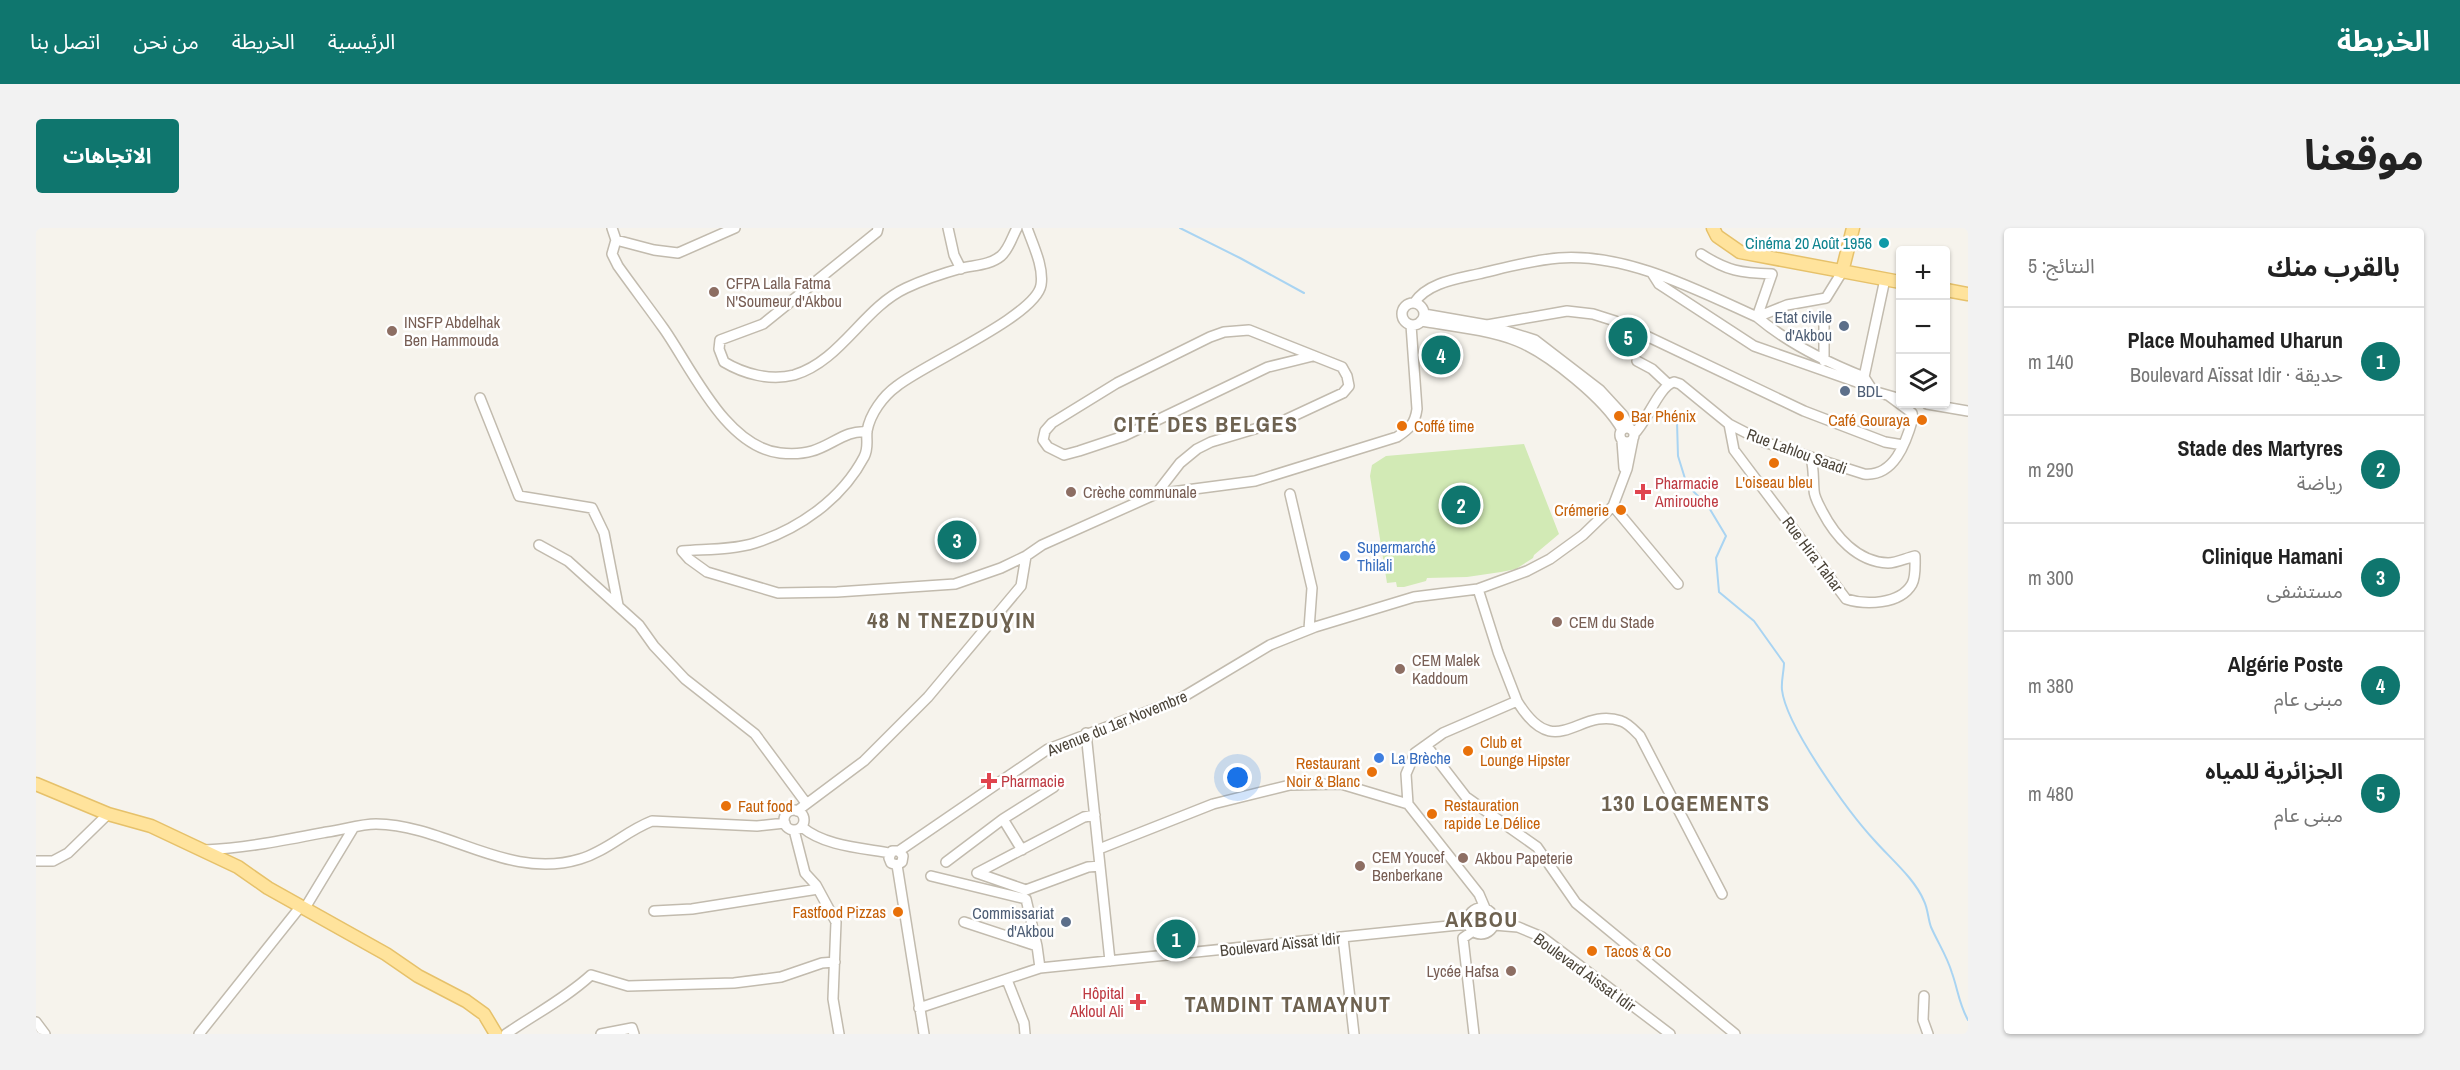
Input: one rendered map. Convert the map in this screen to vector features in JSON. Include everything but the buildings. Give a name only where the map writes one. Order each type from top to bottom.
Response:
[{"type":"main road","points":[[1713,228],[1717,236],[1740,252],[1896,281]]},
{"type":"main road","points":[[1842,272],[1853,228]]},
{"type":"main road","points":[[1950,291],[1968,294]]},
{"type":"main road","points":[[36,784],[108,814],[151,826],[238,867],[268,888],[386,954],[418,976],[466,1001],[484,1014],[496,1034]]},
{"type":"street","points":[[612,228],[616,240],[612,254],[618,266],[665,330],[722,415],[749,442],[779,453],[796,454],[813,451],[857,431],[867,432]]},
{"type":"street","points":[[616,240],[654,250],[678,253],[735,228]]},
{"type":"street","points":[[878,228],[877,232],[762,324],[720,340],[719,349],[724,362],[752,374],[771,377],[794,375],[817,364],[905,288],[961,269],[989,263],[1001,256],[1017,228]]},
{"type":"street","points":[[948,228],[954,255],[961,269]]},
{"type":"street","points":[[1027,228],[1041,273],[1041,287],[1035,297],[1023,309],[896,386],[881,402],[871,418],[867,432],[869,443],[864,457],[828,503],[781,532],[754,543],[726,549],[682,551],[689,559],[707,572],[778,593],[837,592],[955,584],[1001,568],[1042,545],[1156,494],[1255,481],[1397,437],[1415,421],[1417,409],[1411,325],[1403,318],[1403,311],[1407,305],[1414,303],[1431,288],[1452,280],[1558,258],[1614,263],[1665,276],[1757,317],[1788,340],[1866,382],[1874,391],[1896,398]]},
{"type":"street","points":[[1701,254],[1721,267],[1746,273],[1772,274],[1757,317]]},
{"type":"street","points":[[1757,317],[1787,305],[1826,298],[1842,272]]},
{"type":"street","points":[[1652,273],[1659,284],[1754,346],[1866,382]]},
{"type":"street","points":[[1866,382],[1885,279]]},
{"type":"street","points":[[1414,303],[1420,306],[1423,318]]},
{"type":"street","points":[[1487,325],[1568,311],[1593,314],[1615,321],[1804,411],[1885,442],[1903,445]]},
{"type":"street","points":[[1423,318],[1502,337],[1530,348],[1597,399],[1630,432]]},
{"type":"street","points":[[1411,325],[1423,318],[1487,325],[1521,334],[1553,353],[1600,390],[1623,415],[1630,432]]},
{"type":"street","points":[[1824,324],[1824,361]]},
{"type":"street","points":[[1156,494],[1179,463],[1197,449],[1211,442],[1285,420],[1343,393],[1349,386],[1342,367],[1249,330],[1224,332],[1117,383],[1052,423],[1045,431],[1043,440],[1048,447],[1064,455],[1080,451],[1125,436],[1274,364],[1313,356]]},
{"type":"street","name":"Rue Lahlou Saadi","points":[[1637,361],[1652,369],[1668,384],[1674,382],[1680,384],[1730,424],[1764,442],[1864,474],[1873,475],[1888,468],[1903,445],[1910,428],[1912,413],[1889,396]]},
{"type":"street","points":[[1630,432],[1645,422],[1668,384]]},
{"type":"street","points":[[480,398],[519,496],[592,508],[604,533],[618,605]]},
{"type":"street","points":[[1950,408],[1968,411]]},
{"type":"street","name":"Rue Hira Tahar","points":[[1730,424],[1734,450],[1846,598],[1860,603],[1880,603],[1900,594],[1912,584],[1915,556],[1885,563],[1847,547],[1827,521],[1816,497],[1815,474],[1811,458]]},
{"type":"street","name":"Avenue du 1er Novembre","points":[[895,852],[1048,749],[1086,733],[1171,704],[1270,645],[1309,629],[1414,597],[1478,589],[1518,575],[1550,559],[1583,535],[1613,506],[1623,478],[1630,432],[1620,435],[1623,478]]},
{"type":"street","points":[[1290,494],[1312,588],[1309,629]]},
{"type":"street","points":[[1613,506],[1678,584]]},
{"type":"street","points":[[539,545],[568,561],[639,625],[654,646],[685,679],[755,734],[806,803]]},
{"type":"street","points":[[924,1034],[897,865],[903,860],[895,852],[830,841],[798,828],[789,828],[785,823],[786,815],[797,811],[864,761],[928,697],[1021,586],[1026,556]]},
{"type":"street","points":[[1478,589],[1498,652],[1517,701],[1530,720],[1548,731],[1560,733],[1604,719],[1622,721],[1640,736],[1722,894]]},
{"type":"street","points":[[1471,928],[1486,933],[1494,925],[1492,912],[1485,908],[1479,894],[1408,804],[1406,774],[1415,753],[1443,733],[1517,701]]},
{"type":"street","points":[[1086,733],[1110,961]]},
{"type":"street","points":[[1426,745],[1466,797],[1537,847],[1576,903],[1735,1034]]},
{"type":"street","points":[[1099,849],[1213,804],[1290,785],[1341,784],[1408,804]]},
{"type":"street","points":[[946,862],[1003,819],[1054,787]]},
{"type":"street","points":[[797,811],[804,817],[798,828],[805,873],[818,889],[836,922],[833,999],[839,1034]]},
{"type":"street","points":[[36,861],[53,861],[68,853],[108,814]]},
{"type":"street","points":[[1095,815],[1084,817],[977,873],[1026,890],[1088,867],[1100,866]]},
{"type":"street","points":[[1003,819],[1022,850]]},
{"type":"street","points":[[205,850],[236,848],[375,824],[405,827],[494,856],[531,865],[555,864],[579,859],[600,851],[639,826],[652,821],[757,826],[785,823]]},
{"type":"street","points":[[199,1034],[303,907],[354,827]]},
{"type":"street","points":[[931,876],[1026,899],[1040,968]]},
{"type":"street","points":[[654,911],[692,909],[818,889]]},
{"type":"street","points":[[1474,1034],[1463,938],[1471,928],[1469,915],[1473,910],[1485,908]]},
{"type":"street","points":[[964,922],[1037,946]]},
{"type":"street","name":"Boulevard Aissat Idir","points":[[1494,925],[1518,927],[1542,937],[1670,1034]]},
{"type":"street","name":"Boulevard Aïssat Idir","points":[[919,1008],[1040,968],[1343,938],[1471,928]]},
{"type":"street","points":[[1343,938],[1354,1034]]},
{"type":"street","points":[[507,1034],[547,1006],[574,991],[591,975],[628,986],[734,983],[781,977],[822,963],[835,962]]},
{"type":"street","points":[[1007,980],[1024,1023],[1025,1034]]},
{"type":"street","points":[[1924,996],[1923,1020],[1928,1034]]},
{"type":"street","points":[[36,1022],[45,1034]]},
{"type":"street","points":[[601,1034],[632,1028],[634,1034]]},
{"type":"green space","points":[[1524,444],[1559,534],[1533,558],[1516,569],[1467,577],[1427,578],[1426,581],[1404,587],[1397,587],[1396,582],[1387,583],[1370,476],[1372,465],[1386,456]]},
{"type":"waterway","points":[[1180,228],[1304,293]]},
{"type":"waterway","points":[[1667,413],[1677,422],[1678,456],[1687,485],[1708,506],[1726,536],[1716,558],[1719,592],[1754,621],[1784,663],[1782,690],[1786,706],[1806,746],[1850,811],[1909,877],[1920,893],[1931,927],[1950,967],[1968,1020]]},
{"type":"place","name":"Cinéma 20 Août 1956","points":[[1884,243]]},
{"type":"place","name":"CFPA Lalla Fatma N'Soumeur d'Akbou","points":[[714,292]]},
{"type":"place","name":"Etat civile d'Akbou","points":[[1844,326]]},
{"type":"place","name":"INSFP Abdelhak Ben Hammouda","points":[[392,331]]},
{"type":"place","name":"الجزائرية للمياه","points":[[1628,337]]},
{"type":"place","name":"Algérie Poste","points":[[1441,355]]},
{"type":"place","name":"BDL","points":[[1845,391]]},
{"type":"place","name":"Bar Phénix","points":[[1619,416]]},
{"type":"place","name":"Café Gouraya","points":[[1922,420]]},
{"type":"place","name":"Coffé time","points":[[1402,426]]},
{"type":"place","name":"L'oiseau bleu","points":[[1774,463]]},
{"type":"place","name":"Crèche communale","points":[[1071,492]]},
{"type":"place","name":"Pharmacie Amirouche","points":[[1643,492]]},
{"type":"place","name":"Stade des Martyres","points":[[1461,505]]},
{"type":"place","name":"Crémerie","points":[[1621,510]]},
{"type":"place","name":"Clinique Hamani","points":[[957,540]]},
{"type":"place","name":"Supermarché Thilali","points":[[1345,556]]},
{"type":"place","name":"CEM du Stade","points":[[1557,622]]},
{"type":"place","name":"CEM Malek Kaddoum","points":[[1400,669]]},
{"type":"place","name":"Club et Lounge Hipster","points":[[1468,751]]},
{"type":"place","name":"La Brèche","points":[[1379,758]]},
{"type":"place","name":"Restaurant Noir & Blanc","points":[[1372,772]]},
{"type":"place","name":"Pharmacie","points":[[989,781]]},
{"type":"place","name":"Faut food","points":[[726,806]]},
{"type":"place","name":"Restauration rapide Le Délice","points":[[1432,814]]},
{"type":"place","name":"Akbou Papeterie","points":[[1463,858]]},
{"type":"place","name":"CEM Youcef Benberkane","points":[[1360,866]]},
{"type":"place","name":"Fastfood Pizzas","points":[[898,912]]},
{"type":"place","name":"Commissariat d'Akbou","points":[[1066,922]]},
{"type":"place","name":"Place Mouhamed Uharun","points":[[1176,939]]},
{"type":"place","name":"Tacos & Co","points":[[1592,951]]},
{"type":"place","name":"Lycée Hafsa","points":[[1511,971]]},
{"type":"place","name":"Hôpital Akloul Ali","points":[[1138,1002]]},
{"type":"district","name":"CITÉ DES BELGES","points":[[1206,424]]},
{"type":"district","name":"48 N TNEZDUƔIN","points":[[952,620]]},
{"type":"district","name":"130 LOGEMENTS","points":[[1686,803]]},
{"type":"district","name":"AKBOU","points":[[1482,919]]},
{"type":"district","name":"TAMDINT TAMAYNUT","points":[[1288,1004]]}]
